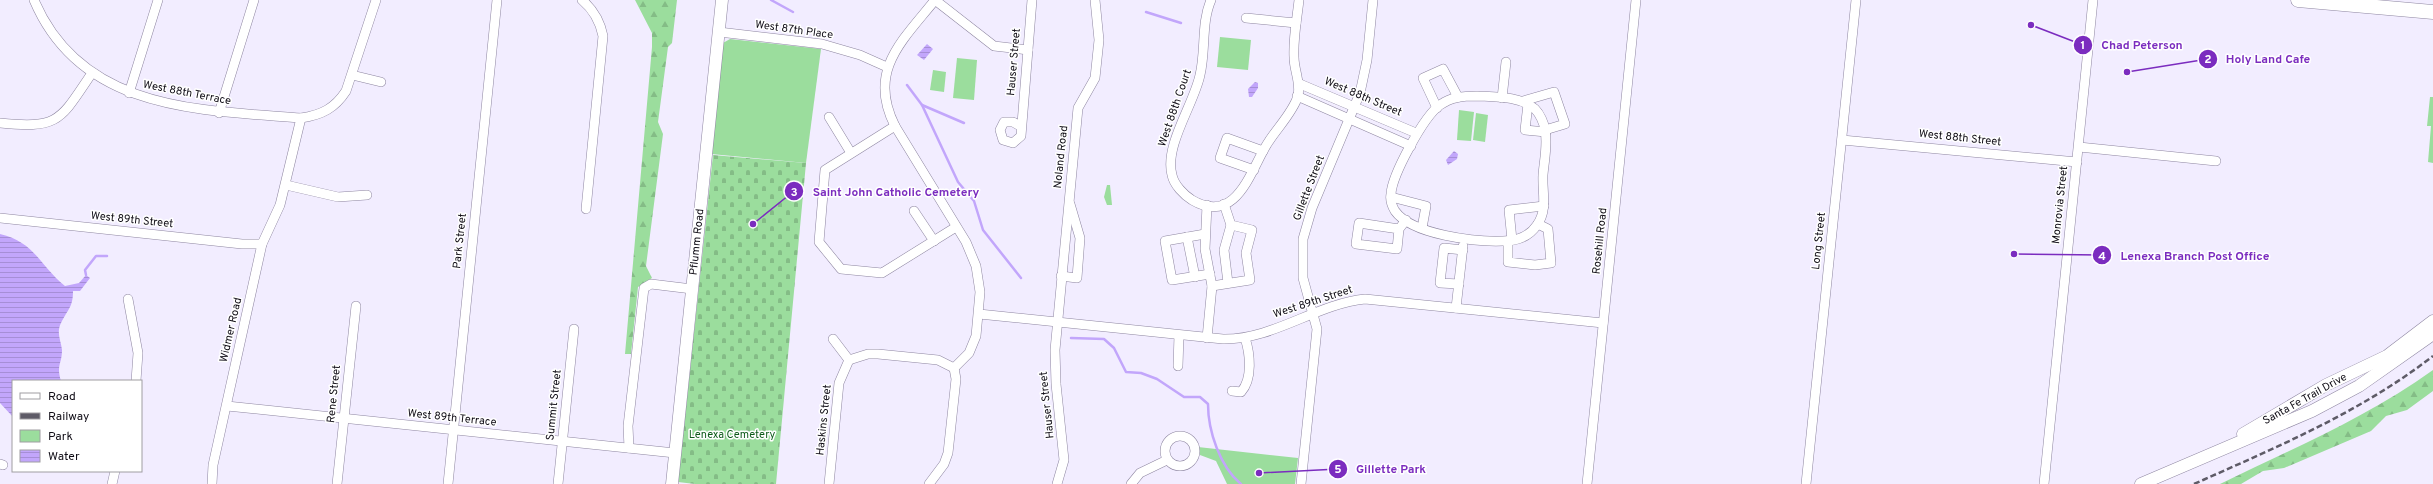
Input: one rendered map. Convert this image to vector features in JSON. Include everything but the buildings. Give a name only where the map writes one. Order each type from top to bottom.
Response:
[{"type":"main road","name":"Pflumm Road","points":[[672,484],[722,0]]},
{"type":"main road","points":[[2298,0],[2433,12]]},
{"type":"main road","name":"Santa Fe Trail Drive","points":[[2172,470],[2262,423],[2315,392],[2387,356],[2433,321]]},
{"type":"main road","name":"Santa Fe Trail Drive","points":[[2141,484],[2323,405],[2359,386],[2433,334]]},
{"type":"main road","points":[[2315,392],[2323,405]]},
{"type":"street","name":"West 88th Terrace","points":[[34,0],[51,31],[64,47],[92,73],[130,92],[219,112],[301,118],[316,116],[328,111],[340,101],[346,91],[352,74]]},
{"type":"street","points":[[130,92],[158,0]]},
{"type":"street","points":[[219,112],[254,0]]},
{"type":"street","points":[[376,0],[352,74],[381,82]]},
{"type":"street","name":"Park Street","points":[[448,484],[497,0]]},
{"type":"street","points":[[582,0],[593,11],[600,25],[602,36],[600,72],[586,209]]},
{"type":"street","points":[[954,368],[974,345],[980,286],[976,266],[970,250],[888,112],[884,83],[887,67],[894,51],[935,0],[994,46],[1028,50]]},
{"type":"street","name":"Hauser Street","points":[[1020,126],[1032,0]]},
{"type":"street","name":"Noland Road","points":[[1056,322],[1078,108],[1096,78],[1099,40],[1095,0]]},
{"type":"street","name":"West 88th Court","points":[[1211,0],[1207,16],[1200,76],[1177,137],[1170,164],[1172,175],[1178,187],[1188,198],[1207,205],[1224,204]]},
{"type":"street","points":[[1228,283],[1224,250],[1231,225],[1224,204],[1239,195],[1263,151],[1292,109],[1297,96],[1300,84],[1294,60],[1299,0]]},
{"type":"street","name":"Gillette Street","points":[[1301,484],[1317,329],[1303,278],[1304,239],[1312,208],[1350,119],[1364,78],[1373,0]]},
{"type":"street","name":"Rosehill Road","points":[[1587,484],[1636,0]]},
{"type":"street","name":"Long Street","points":[[1806,484],[1856,0]]},
{"type":"street","name":"Monrovia Street","points":[[2044,484],[2093,0]]},
{"type":"street","points":[[1246,18],[1296,23]]},
{"type":"street","name":"West 87th Place","points":[[719,32],[822,44],[860,55],[887,67]]},
{"type":"street","points":[[1502,98],[1506,62]]},
{"type":"street","points":[[1437,108],[1423,78],[1443,69],[1458,97]]},
{"type":"street","points":[[0,123],[36,126],[57,118],[65,111],[92,73]]},
{"type":"street","name":"West 88th Street","points":[[1300,84],[1416,133]]},
{"type":"street","points":[[1554,92],[1565,124],[1546,131],[1525,130],[1525,103],[1554,92]]},
{"type":"street","points":[[1297,96],[1411,146]]},
{"type":"street","points":[[1477,96],[1502,98],[1525,103],[1539,115],[1546,131],[1542,177],[1544,206],[1538,224],[1526,236],[1510,240],[1464,238],[1422,228],[1406,220],[1394,210],[1391,197],[1395,179],[1416,133],[1437,108],[1458,97],[1477,96]]},
{"type":"street","points":[[829,117],[851,153]]},
{"type":"street","name":"Widmer Road","points":[[212,484],[213,465],[262,244],[277,214],[286,185],[301,118]]},
{"type":"street","points":[[895,126],[825,170],[818,242],[841,269],[882,273],[956,227]]},
{"type":"street","points":[[1254,170],[1220,158],[1227,138],[1263,151]]},
{"type":"street","name":"West 88th Street","points":[[1842,140],[2077,162]]},
{"type":"street","points":[[2079,147],[2216,161]]},
{"type":"street","points":[[286,185],[338,197],[367,195]]},
{"type":"street","points":[[1391,197],[1426,206],[1422,228]]},
{"type":"street","points":[[1061,276],[1077,278],[1080,238],[1069,199]]},
{"type":"street","points":[[1207,205],[1205,234],[1212,286],[1208,338]]},
{"type":"street","points":[[1538,224],[1548,229],[1551,263],[1535,265],[1508,262],[1510,240],[1509,210],[1544,206]]},
{"type":"street","points":[[914,211],[934,241]]},
{"type":"street","name":"West 89th Street","points":[[0,218],[242,244],[262,244]]},
{"type":"street","points":[[1399,229],[1359,223],[1356,244],[1396,249],[1399,229],[1406,220]]},
{"type":"street","points":[[1212,286],[1250,280],[1246,253],[1252,230],[1231,225]]},
{"type":"street","points":[[1205,234],[1165,241],[1172,280],[1210,274]]},
{"type":"street","points":[[1187,237],[1195,277]]},
{"type":"street","points":[[1456,308],[1464,238]]},
{"type":"street","points":[[1459,284],[1440,282],[1444,248],[1463,250]]},
{"type":"street","points":[[629,448],[628,426],[644,288],[651,284],[692,289]]},
{"type":"street","points":[[128,299],[138,353],[136,380]]},
{"type":"street","name":"West 89th Street","points":[[978,314],[1208,338],[1232,339],[1245,338],[1344,303],[1365,299],[1603,323]]},
{"type":"street","name":"Rene Street","points":[[337,484],[356,306]]},
{"type":"street","name":"Hauser Street","points":[[1056,322],[1056,384],[1064,460],[1057,484]]},
{"type":"street","name":"Summit Street","points":[[558,484],[574,329]]},
{"type":"street","points":[[1178,366],[1180,335]]},
{"type":"street","points":[[1232,391],[1241,392],[1246,386],[1249,352],[1245,338]]},
{"type":"street","points":[[833,339],[849,360],[868,354],[878,354],[938,360],[954,368]]},
{"type":"street","name":"Haskins Street","points":[[829,484],[840,384],[849,360]]},
{"type":"street","points":[[930,484],[944,464],[948,454],[956,379],[954,368]]},
{"type":"street","name":"West 89th Terrace","points":[[227,406],[675,453]]},
{"type":"street","points":[[1131,484],[1140,473],[1167,460]]},
{"type":"street","points":[[112,484],[115,472]]},
{"type":"green space","points":[[635,0],[677,0],[672,43],[668,47],[658,122],[663,134],[646,266],[652,278],[638,287],[631,354],[625,354],[652,47],[652,33]]},
{"type":"green space","points":[[1220,37],[1251,40],[1248,70],[1217,67]]},
{"type":"green space","points":[[730,39],[821,49],[806,163],[711,154],[723,43]]},
{"type":"green space","points":[[957,58],[977,60],[974,100],[953,98]]},
{"type":"green space","points":[[933,70],[946,72],[944,92],[930,90]]},
{"type":"green space","points":[[2430,97],[2433,97],[2433,163],[2428,162],[2431,126],[2427,126]]},
{"type":"green space","points":[[1459,110],[1474,112],[1471,141],[1457,140]]},
{"type":"green space","points":[[1476,113],[1488,115],[1485,142],[1473,140]]},
{"type":"green space","name":"Lenexa Cemetery","points":[[713,155],[806,163],[776,484],[695,484],[678,482]]},
{"type":"green space","points":[[1107,185],[1110,185],[1112,205],[1107,205],[1104,197]]},
{"type":"green space","points":[[2433,370],[2433,391],[2407,410],[2386,416],[2371,431],[2284,468],[2263,471],[2241,484],[2220,484],[2356,418],[2408,387]]},
{"type":"green space","points":[[1198,447],[1298,458],[1295,484],[1227,484],[1216,461],[1200,455]]},
{"type":"water","points":[[927,44],[933,49],[924,60],[917,55]]},
{"type":"water","points":[[1255,82],[1258,83],[1258,88],[1252,97],[1249,97],[1248,89]]},
{"type":"water","points":[[1454,151],[1458,154],[1457,159],[1448,165],[1446,160]]},
{"type":"water","points":[[0,234],[12,238],[29,249],[65,286],[79,283],[86,275],[90,278],[80,291],[73,291],[70,308],[61,323],[59,333],[62,350],[59,368],[61,380],[12,380],[12,416],[0,403]]},
{"type":"waterway","points":[[771,0],[793,12]]},
{"type":"waterway","points":[[1146,12],[1181,23]]},
{"type":"waterway","points":[[907,85],[922,105],[958,182],[974,201],[983,230],[1021,278]]},
{"type":"waterway","points":[[922,105],[964,123]]},
{"type":"waterway","points":[[86,275],[85,270],[96,256],[107,256]]},
{"type":"waterway","points":[[1071,338],[1104,339],[1114,348],[1126,372],[1141,373],[1157,379],[1184,397],[1200,397],[1208,404],[1210,426],[1221,458],[1227,468],[1241,484]]},
{"type":"railway","points":[[2194,484],[2287,442],[2348,411],[2405,376],[2433,356]]},
{"type":"place","name":"Chad Peterson","points":[[2031,25]]},
{"type":"place","name":"Holy Land Cafe","points":[[2127,72]]},
{"type":"place","name":"Saint John Catholic Cemetery","points":[[753,224]]},
{"type":"place","name":"Lenexa Branch Post Office","points":[[2014,254]]},
{"type":"place","name":"Gillette Park","points":[[1259,473]]}]
